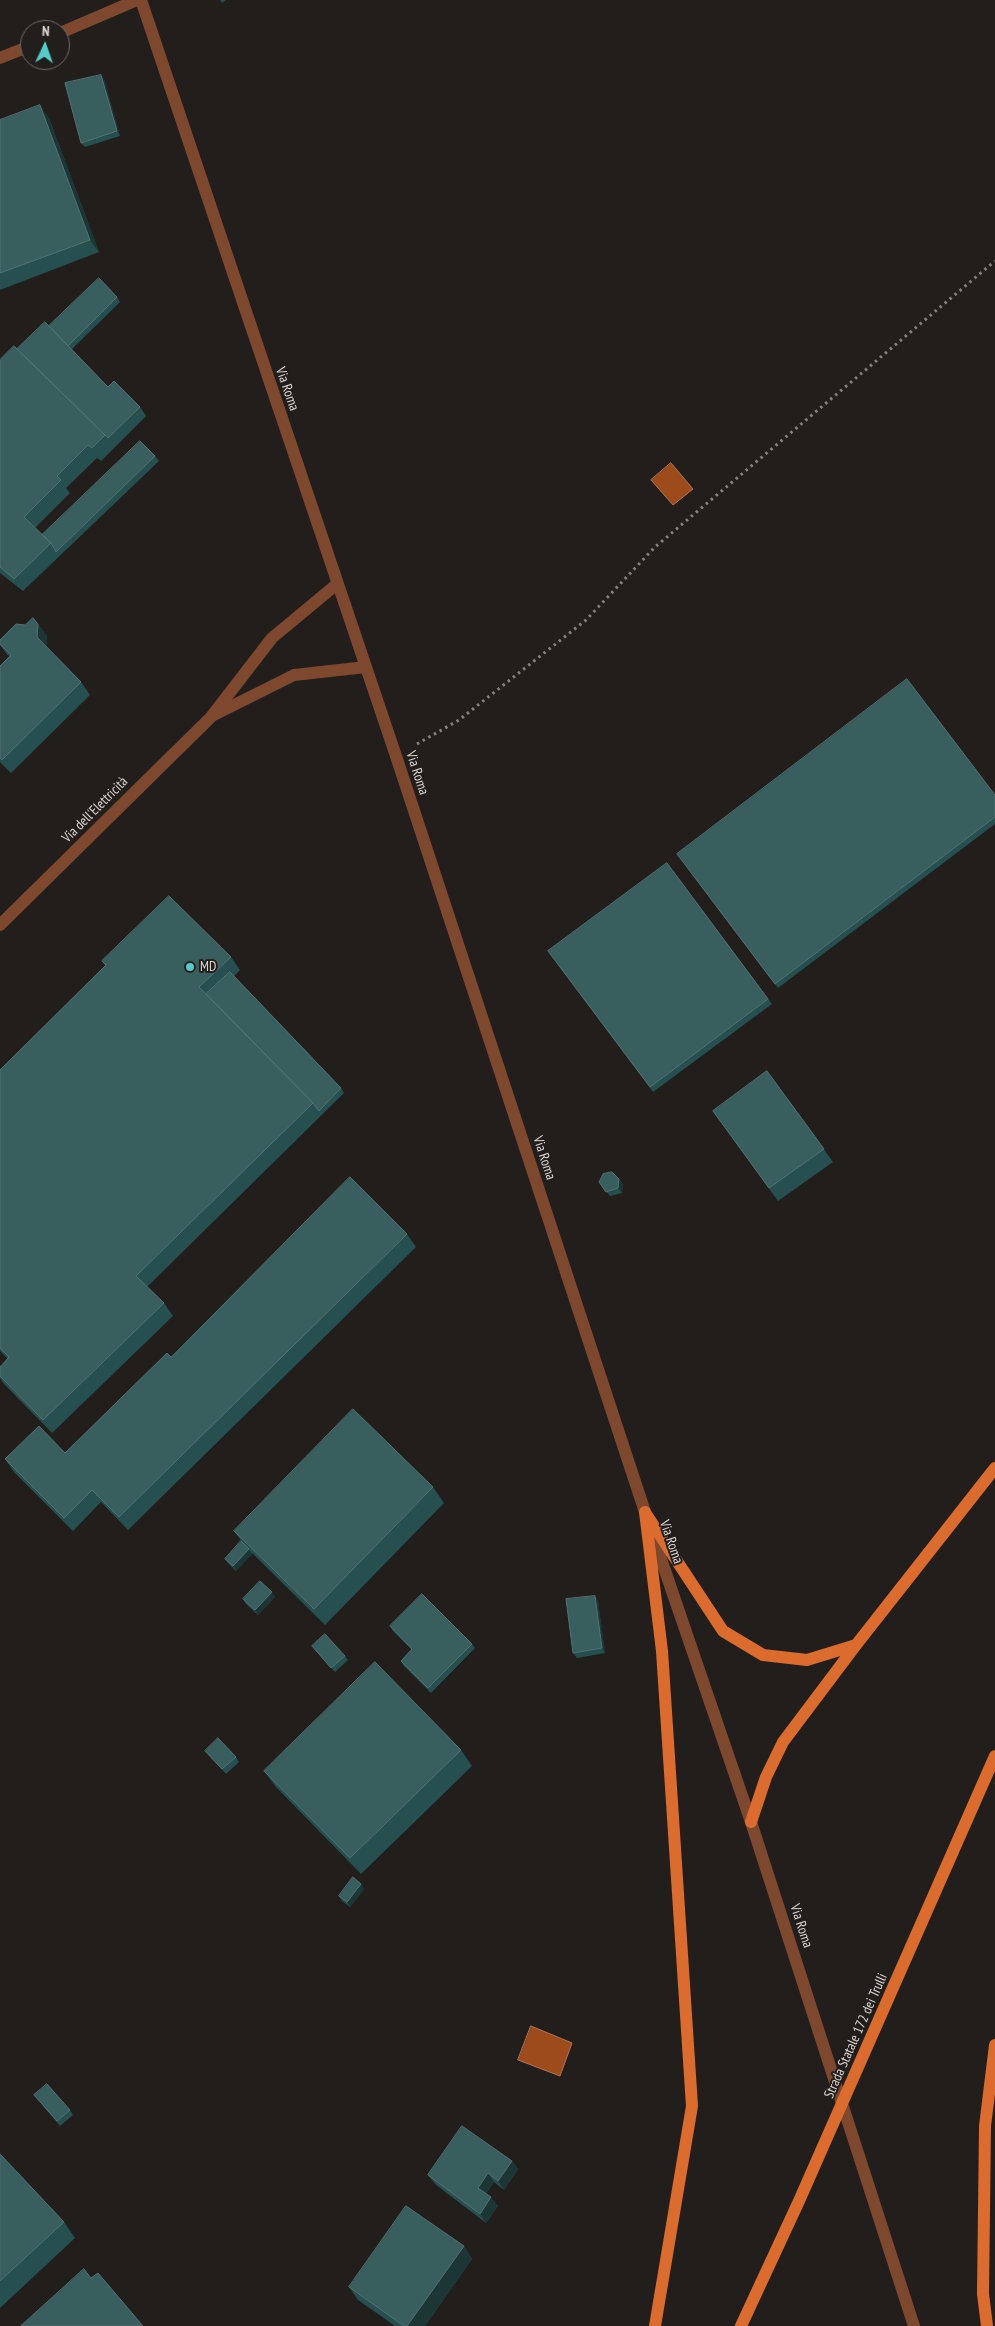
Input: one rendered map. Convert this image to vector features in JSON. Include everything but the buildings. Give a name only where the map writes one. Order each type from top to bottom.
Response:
[{"type":"main road","points":[[751,1822],[766,1777],[784,1742],[856,1645],[995,1468]]},
{"type":"main road","points":[[645,1512],[723,1631],[763,1656],[807,1660],[856,1645]]},
{"type":"main road","points":[[645,1512],[662,1651],[692,2106],[655,2326]]},
{"type":"main road","name":"Strada Statale 172 dei Trulli","points":[[741,2326],[886,2006],[995,1756]]},
{"type":"main road","points":[[987,2326],[983,2294],[985,2126],[995,2045]]},
{"type":"street","points":[[70,29],[137,0]]},
{"type":"street","name":"Via Roma","points":[[141,0],[396,756],[645,1512],[751,1822],[914,2326]]},
{"type":"street","points":[[0,58],[20,50]]},
{"type":"street","name":"Via dell'Elettricità","points":[[0,925],[211,717],[272,638],[337,584]]},
{"type":"street","name":"Via dell'Elettricità","points":[[211,717],[294,675],[366,667]]},
{"type":"path","points":[[396,756],[459,720],[586,620],[655,547],[995,261]]},
{"type":"shaded area","points":[[671,463],[693,489],[673,505],[651,480]]},
{"type":"shaded area","points":[[531,2026],[572,2043],[560,2076],[518,2060]]},
{"type":"place","name":"MD","points":[[190,967]]}]
